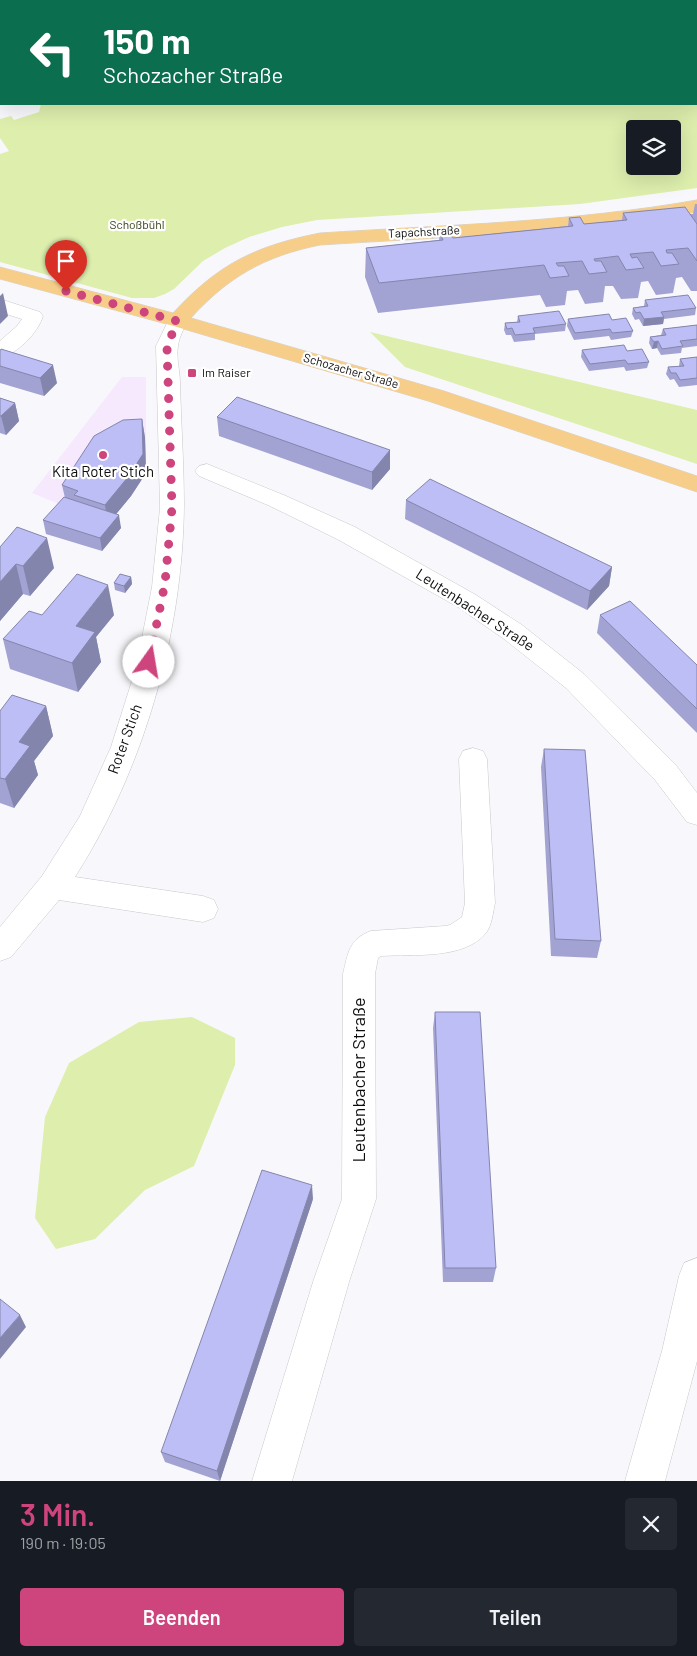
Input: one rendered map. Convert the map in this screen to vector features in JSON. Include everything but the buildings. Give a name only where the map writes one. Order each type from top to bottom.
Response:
[{"type":"main road","name":"Tapachstraße","points":[[177,321],[197,298],[226,274],[256,256],[292,243],[320,238],[540,225],[632,225],[697,206]]},
{"type":"main road","name":"Schozacher Straße","points":[[0,273],[177,321],[436,396],[697,484]]},
{"type":"street","points":[[0,305],[33,316],[33,319],[26,328],[0,352]]},
{"type":"street","name":"Roter Stich","points":[[0,948],[27,920],[92,820],[120,759],[140,700],[154,642],[166,577],[172,508],[167,347],[177,321]]},
{"type":"street","name":"Leutenbacher Straße","points":[[206,471],[278,501],[346,533],[467,601],[513,632],[575,681],[665,772],[697,814]]},
{"type":"street","name":"Leutenbacher Straße","points":[[272,1481],[331,1282],[359,1199],[359,974],[364,952],[371,944],[390,940],[440,940],[456,936],[475,924],[480,903],[473,759]]},
{"type":"street","points":[[50,886],[203,909]]},
{"type":"street","points":[[646,1481],[681,1350],[697,1276]]},
{"type":"shaded area","name":"Kita Roter Stich","points":[[122,377],[146,377],[146,473],[131,496],[108,524],[32,493]]},
{"type":"green space","name":"Schoßbühl","points":[[41,105],[697,105],[697,188],[580,204],[317,220],[282,227],[249,237],[203,261],[174,289],[165,294],[154,298],[132,298],[0,262],[0,154],[9,151],[0,138],[0,119],[11,116],[14,120],[39,112]]},
{"type":"green space","points":[[370,332],[697,410],[697,464],[405,367]]},
{"type":"green space","points":[[192,1017],[235,1038],[235,1065],[194,1166],[145,1190],[95,1239],[56,1249],[35,1218],[45,1117],[69,1063],[139,1022]]},
{"type":"place","name":"Im Raiser","points":[[192,373]]},
{"type":"place","name":"Kita Roter Stich","points":[[103,455]]},
{"type":"route","points":[[66,291],[177,321],[167,347],[172,508],[165,583],[149,662]]}]
